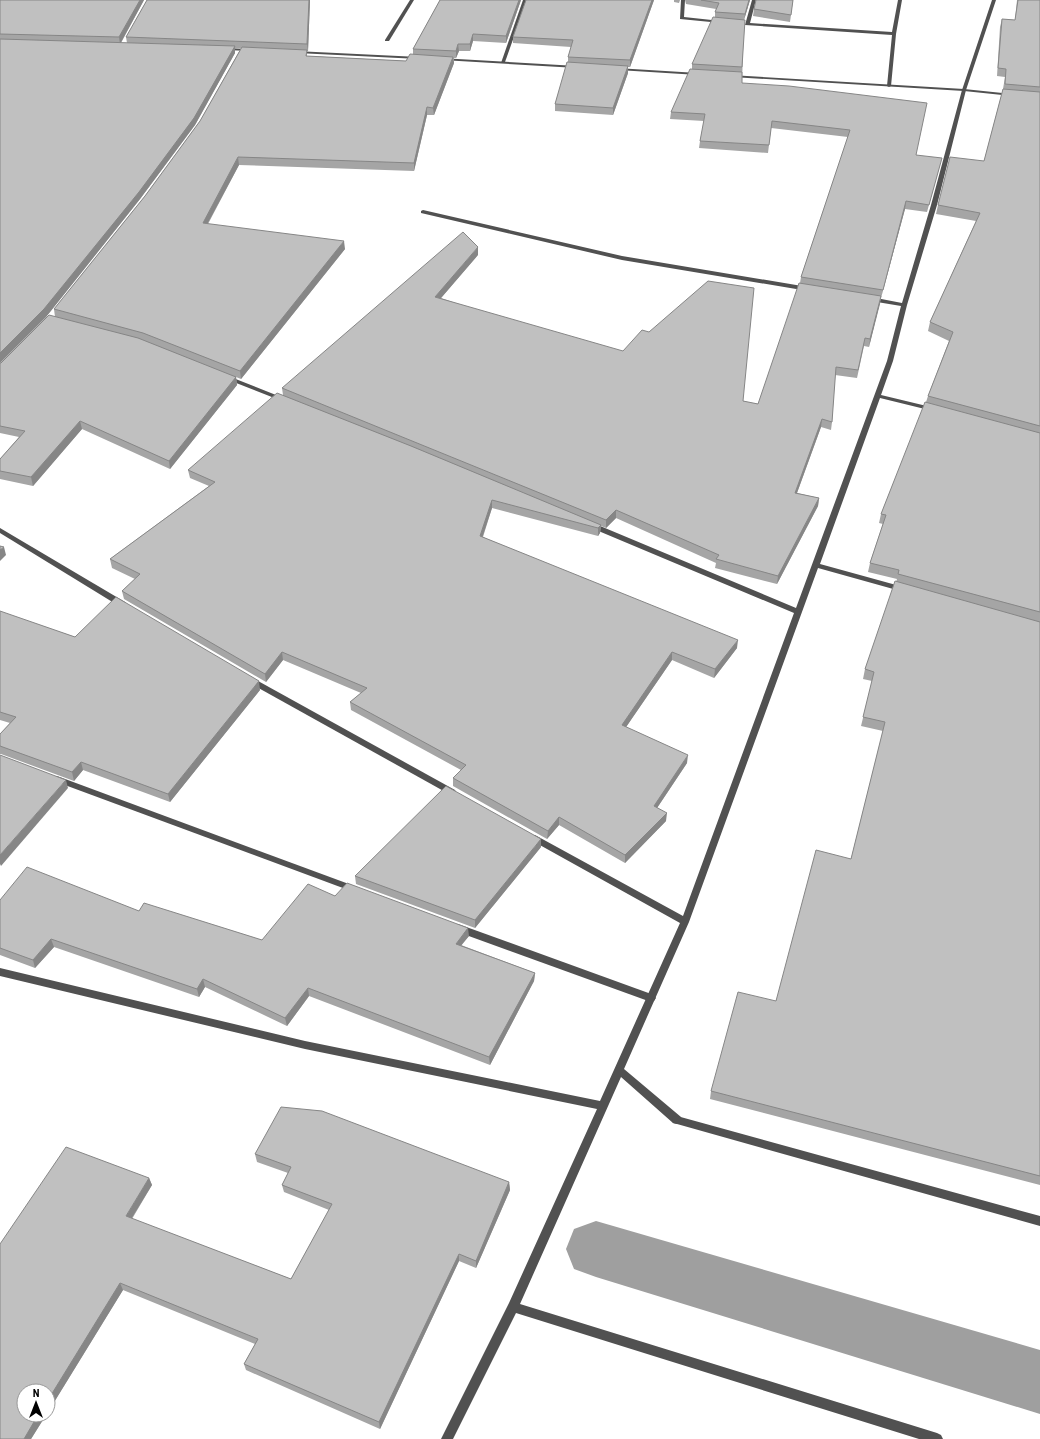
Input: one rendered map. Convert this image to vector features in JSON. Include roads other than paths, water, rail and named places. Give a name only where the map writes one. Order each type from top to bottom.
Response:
[{"type":"street","points":[[387,40],[412,0]]},
{"type":"street","points":[[503,62],[525,0]]},
{"type":"street","points":[[683,0],[682,18],[685,20],[726,23]]},
{"type":"street","points":[[747,24],[754,0]]},
{"type":"street","points":[[889,86],[894,34],[900,0]]},
{"type":"street","points":[[447,1439],[513,1307],[685,922],[890,361],[904,305],[934,205],[964,90],[994,0]]},
{"type":"street","points":[[740,23],[894,34]]},
{"type":"street","points":[[217,49],[257,50]]},
{"type":"street","points":[[237,57],[241,50]]},
{"type":"street","points":[[288,52],[423,58]]},
{"type":"street","points":[[439,59],[582,67]]},
{"type":"street","points":[[613,69],[708,74]]},
{"type":"street","points":[[723,76],[964,90],[1017,96]]},
{"type":"street","points":[[423,212],[622,258],[818,291]]},
{"type":"street","points":[[864,298],[904,305]]},
{"type":"street","points":[[223,376],[289,402]]},
{"type":"street","points":[[878,396],[943,412]]},
{"type":"street","points":[[581,521],[799,612]]},
{"type":"street","points":[[0,530],[131,609]]},
{"type":"street","points":[[816,565],[913,592]]},
{"type":"street","points":[[245,676],[458,795]]},
{"type":"street","points":[[51,777],[363,892]]},
{"type":"street","points":[[527,834],[685,922]]},
{"type":"street","points":[[447,923],[651,998]]},
{"type":"street","points":[[0,972],[305,1045],[604,1106]]},
{"type":"street","points":[[619,1070],[677,1120],[1040,1221]]},
{"type":"street","points":[[513,1307],[937,1439]]},
{"type":"waterway","points":[[596,1249],[1040,1382]]}]
